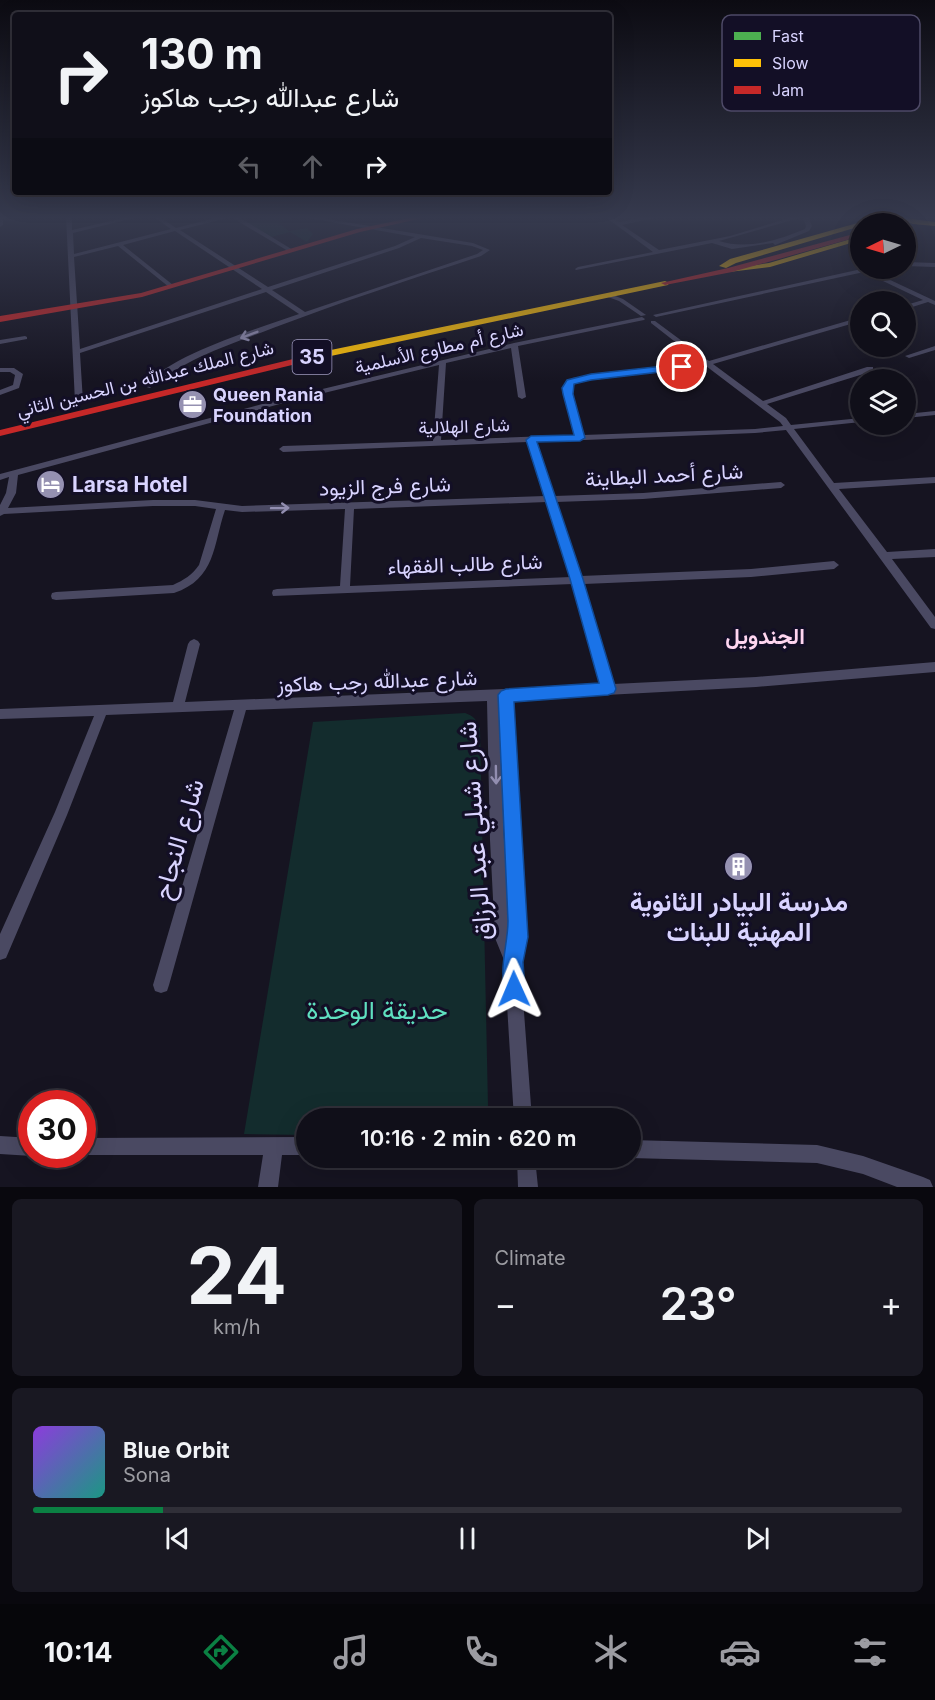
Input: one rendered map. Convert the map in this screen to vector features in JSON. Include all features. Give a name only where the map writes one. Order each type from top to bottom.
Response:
[{"type":"main road","points":[[0,319],[135,296],[220,271]]},
{"type":"main road","name":"شارع الملك عبدالله بن الحسين الثاني","points":[[0,421],[398,328],[707,271]]},
{"type":"main road","name":"شارع الملك عبدالله بن الحسين الثاني","points":[[0,433],[314,357],[609,296],[712,271]]},
{"type":"street","points":[[72,271],[79,402]]},
{"type":"street","points":[[153,271],[171,286]]},
{"type":"street","points":[[242,271],[304,314]]},
{"type":"street","points":[[77,352],[322,271]]},
{"type":"street","points":[[147,386],[180,362],[304,314],[430,271]]},
{"type":"street","name":"شارع أم مطاوع الأسلمية","points":[[0,477],[207,420],[514,345],[850,274]]},
{"type":"street","points":[[883,279],[932,302]]},
{"type":"street","points":[[626,292],[629,299],[649,317],[765,403],[790,428],[935,625]]},
{"type":"street","points":[[609,296],[625,302],[649,317]]},
{"type":"street","points":[[916,305],[932,302]]},
{"type":"street","points":[[580,438],[567,388],[571,382],[591,377],[709,363],[850,322]]},
{"type":"street","points":[[0,342],[25,338]]},
{"type":"street","points":[[514,345],[522,397]]},
{"type":"street","points":[[916,354],[935,348]]},
{"type":"street","points":[[437,443],[443,362]]},
{"type":"street","points":[[0,370],[11,370],[19,374],[16,386],[0,393]]},
{"type":"street","points":[[765,403],[850,375]]},
{"type":"street","points":[[916,415],[935,413]]},
{"type":"street","name":"شارع الهلالية","points":[[283,449],[790,428],[850,421]]},
{"type":"street","points":[[531,440],[577,579],[608,689]]},
{"type":"street","points":[[1,512],[11,493],[14,474]]},
{"type":"street","points":[[833,486],[935,480]]},
{"type":"street","name":"شارع أحمد البطاينة","points":[[550,499],[643,496],[781,485]]},
{"type":"street","name":"شارع فرج الزيود","points":[[1,512],[153,503],[195,503],[221,507],[350,506],[550,499]]},
{"type":"street","points":[[345,589],[350,506]]},
{"type":"street","points":[[56,596],[174,589],[191,582],[204,566],[221,507]]},
{"type":"street","points":[[885,556],[935,553]]},
{"type":"street","name":"شارع طالب الفقهاء","points":[[277,593],[751,573],[834,565]]},
{"type":"street","points":[[177,708],[194,644]]},
{"type":"street","name":"شارع عبدالله رجب هاكوز","points":[[0,714],[500,696],[756,682],[935,667]]},
{"type":"street","name":"شارع شبلي عبد الرزاق","points":[[500,696],[496,840],[504,938],[513,962],[522,1108]]},
{"type":"street","name":"شارع النجاح","points":[[161,985],[241,706]]},
{"type":"street","points":[[0,952],[60,816],[102,711]]},
{"type":"street","points":[[268,1187],[274,1146]]},
{"type":"street","points":[[96,1147],[296,1146]]},
{"type":"street","points":[[1,1148],[18,1147]]},
{"type":"street","points":[[641,1149],[817,1154],[862,1165],[923,1187]]},
{"type":"street","points":[[527,1168],[528,1187]]},
{"type":"green space","name":"حديقة الوحدة","points":[[465,713],[478,723],[480,729],[486,1108],[296,1108],[296,1135],[244,1134],[313,722]]},
{"type":"traffic: slow","points":[[326,354],[665,283]]},
{"type":"traffic: jam","points":[[0,319],[142,295],[221,271]]},
{"type":"traffic: jam","points":[[665,283],[722,271]]},
{"type":"traffic: jam","points":[[0,433],[326,354]]},
{"type":"place","name":"Queen Rania Foundation","points":[[192,404]]},
{"type":"place","name":"Larsa Hotel","points":[[51,484]]},
{"type":"place","name":"مدرسة البيادر الثانوية المهنية للبنات","points":[[739,867]]},
{"type":"district","name":"الجندويل","points":[[765,636]]},
{"type":"route","points":[[514,989],[513,962],[518,937],[518,921],[506,695],[608,689],[577,579],[531,440],[580,438],[567,388],[575,380],[682,367]]}]
